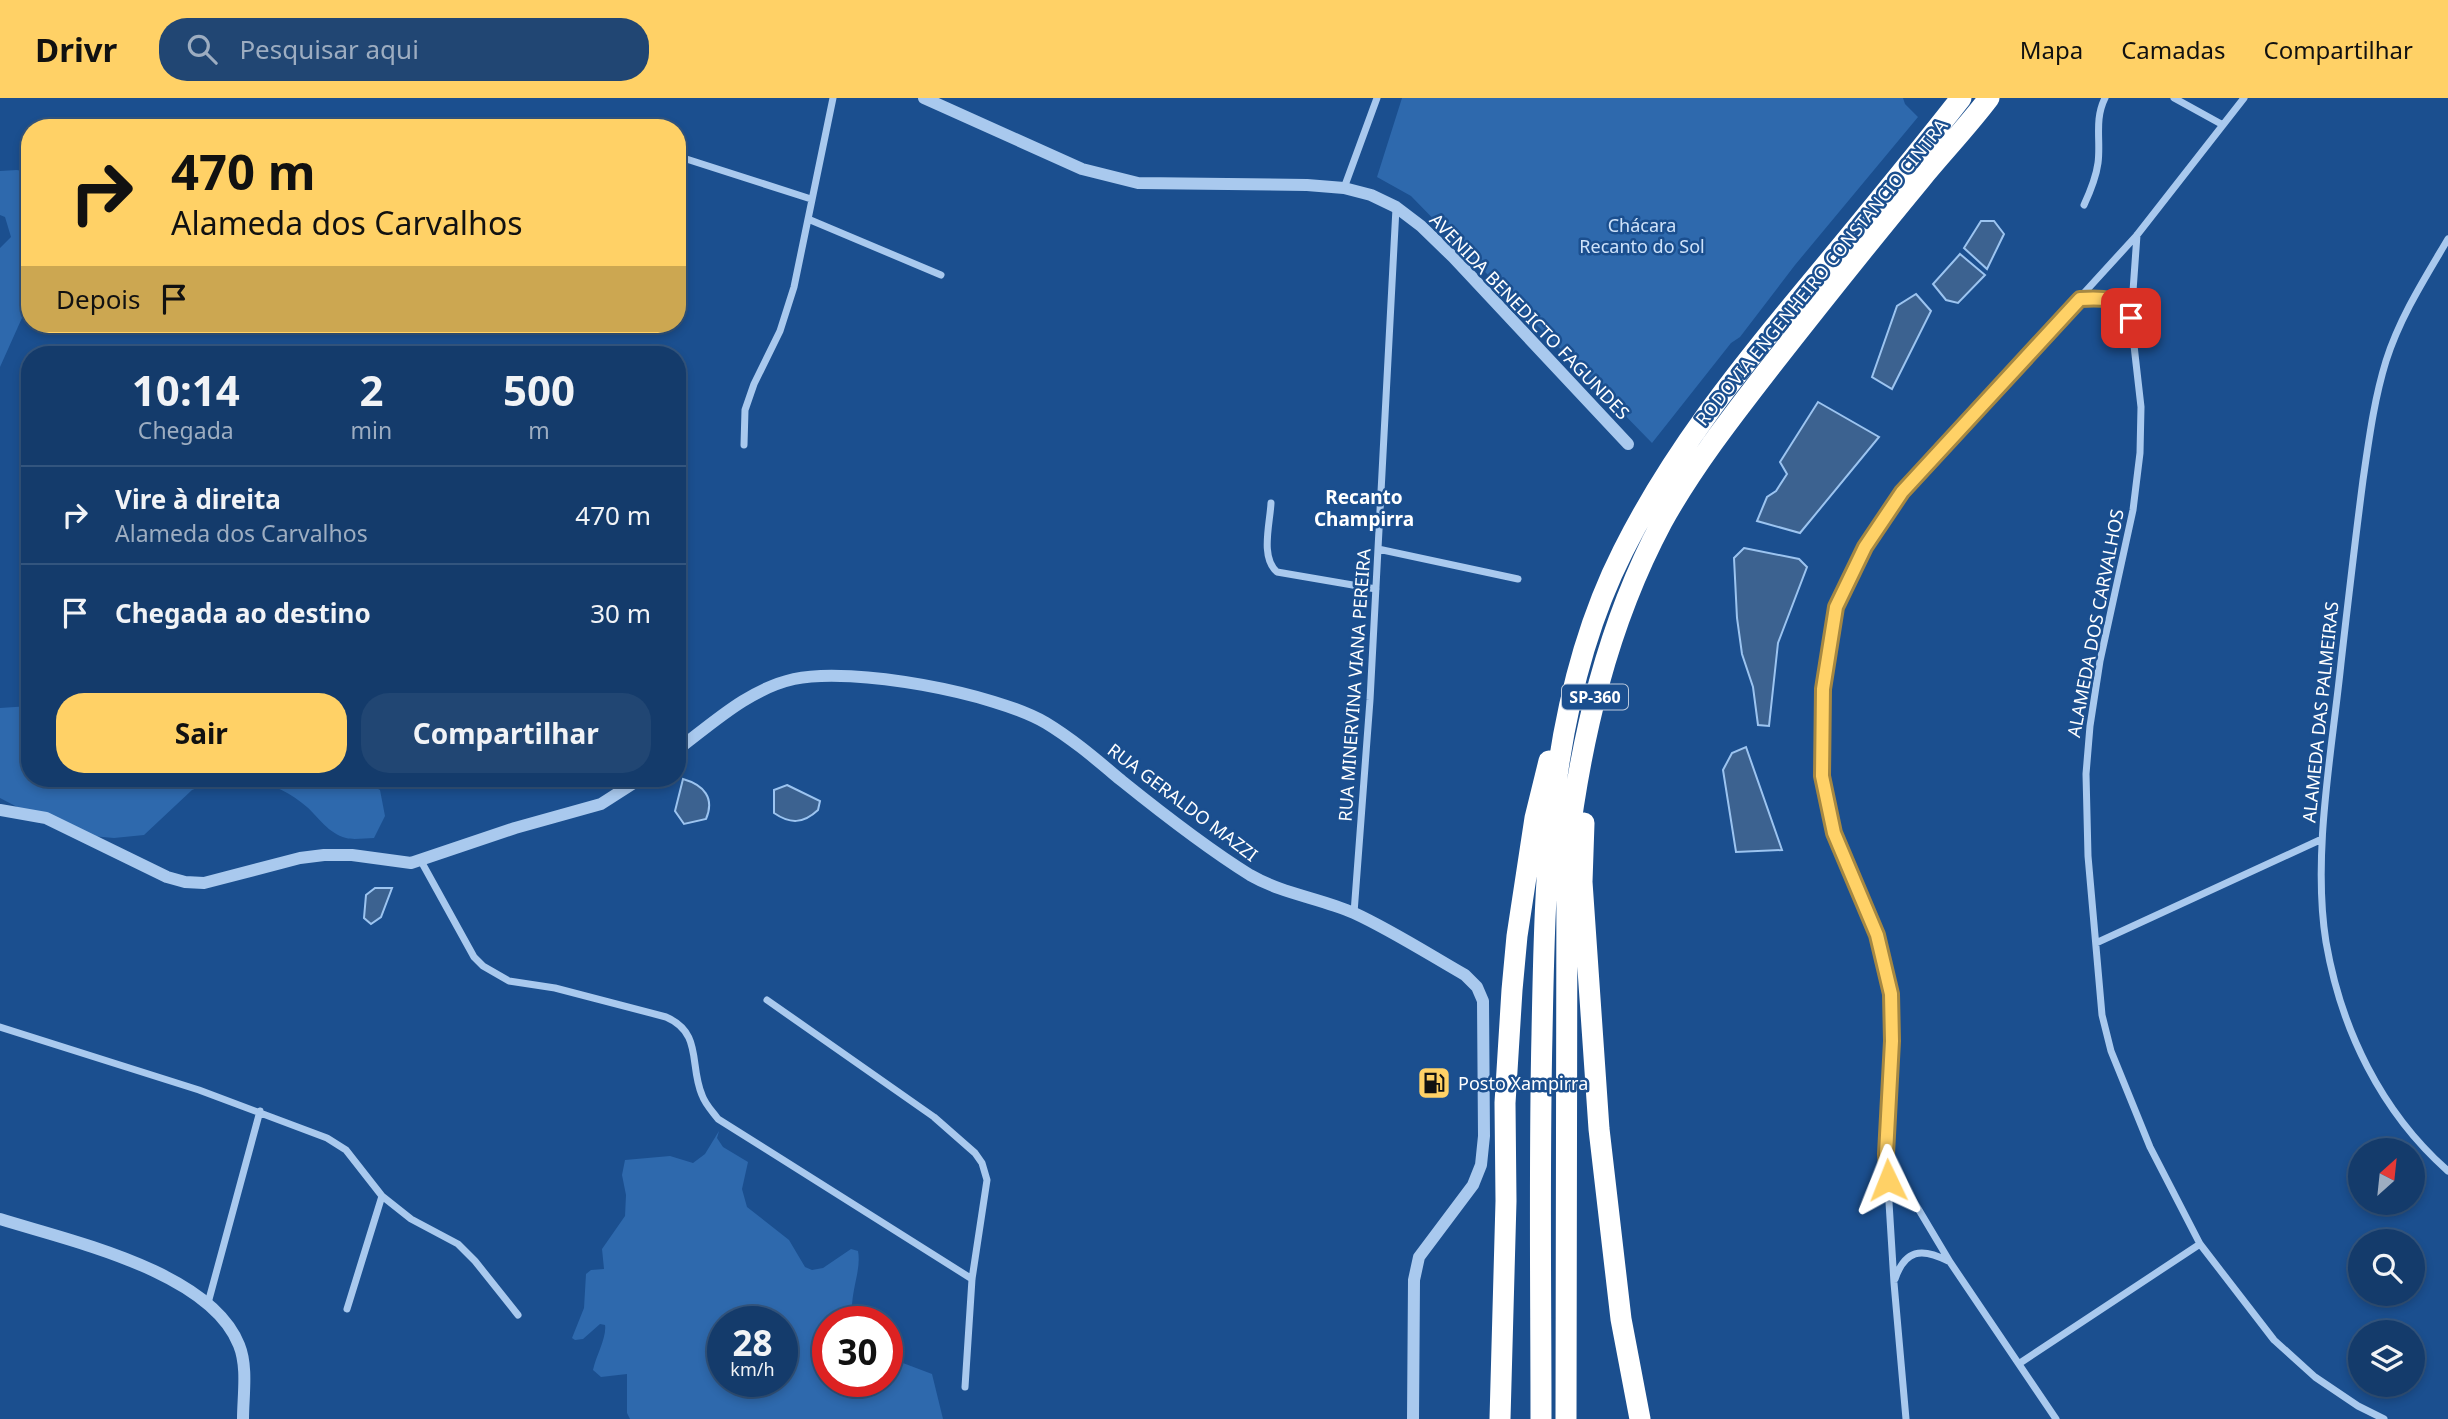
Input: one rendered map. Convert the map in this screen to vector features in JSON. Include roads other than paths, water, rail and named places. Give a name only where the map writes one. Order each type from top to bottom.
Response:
[{"type":"highway","name":"RODOVIA ENGENHEIRO CONSTANCIO CINTRA","points":[[1541,1419],[1540,1109],[1548,846],[1565,727],[1601,601],[1622,552],[1677,456],[1721,394],[1961,98]]},
{"type":"highway","name":"RODOVIA ENGENHEIRO CONSTANCIO CINTRA","points":[[1566,1419],[1567,852],[1576,784],[1588,724],[1615,627],[1656,535],[1687,481],[1727,423],[1811,315],[1989,98]]},
{"type":"highway","points":[[1588,724],[1588,779],[1582,881],[1594,1065],[1621,1319],[1640,1419]]},
{"type":"highway","points":[[1500,1419],[1506,1201],[1505,1102],[1512,990],[1525,881],[1542,785],[1548,762],[1565,727]]},
{"type":"street","points":[[744,444],[745,410],[787,312],[833,98]]},
{"type":"street","name":"AVENIDA BENEDICTO FAGUNDES","points":[[924,98],[1082,169],[1138,183],[1307,185],[1343,188],[1370,195],[1396,207],[1445,249],[1628,444]]},
{"type":"street","points":[[1343,188],[1377,98]]},
{"type":"street","points":[[2084,205],[2098,162],[2097,136],[2101,106],[2105,98]]},
{"type":"street","points":[[2174,98],[2223,124]]},
{"type":"street","points":[[1906,1419],[1886,1154],[1892,1041],[1891,994],[1877,935],[1834,833],[1822,776],[1823,689],[1836,607],[1865,547],[1902,492],[2137,235],[2244,98]]},
{"type":"street","points":[[686,159],[811,199]]},
{"type":"street","name":"RUA MINERVINA VIANA PEREIRA","points":[[1354,913],[1376,589],[1396,207]]},
{"type":"street","points":[[808,219],[941,275]]},
{"type":"street","name":"ALAMEDA DOS CARVALHOS","points":[[2137,235],[2131,318],[2141,407],[2140,453],[2133,510],[2101,661],[2085,774],[2088,856],[2102,1016],[2111,1051],[2150,1147],[2200,1244],[2274,1340],[2315,1377],[2358,1406],[2384,1419]]},
{"type":"street","name":"ALAMEDA DAS PALMEIRAS","points":[[2448,239],[2404,316],[2387,358],[2374,402],[2354,546],[2322,839],[2326,941],[2337,989],[2354,1040],[2377,1084],[2404,1125],[2448,1171]]},
{"type":"street","points":[[2080,299],[2101,297],[2116,302],[2131,318]]},
{"type":"street","points":[[1271,503],[1268,555],[1270,566],[1277,572],[1376,589]]},
{"type":"street","points":[[1378,549],[1518,579]]},
{"type":"street","name":"RUA GERALDO MAZZI","points":[[686,743],[739,703],[794,679],[859,677],[918,685],[1013,707],[1045,722],[1074,741],[1173,821],[1250,874],[1274,887],[1354,913],[1465,975],[1477,987],[1483,1000],[1484,1136],[1481,1165],[1473,1185],[1419,1257],[1414,1280],[1413,1419]]},
{"type":"street","points":[[0,810],[46,818],[167,877],[204,883],[271,865],[324,855],[352,855],[400,863],[421,861],[494,834],[601,804],[628,787]]},
{"type":"street","points":[[2096,943],[2322,839]]},
{"type":"street","points":[[421,861],[474,957],[482,966],[509,981],[565,990],[677,1022],[692,1043],[700,1093],[718,1119],[972,1279]]},
{"type":"street","points":[[766,1000],[934,1117],[975,1153],[986,1171],[987,1180],[972,1279],[965,1387]]},
{"type":"street","points":[[0,1027],[260,1111],[327,1138],[346,1150],[382,1196],[411,1219],[458,1244],[518,1315]]},
{"type":"street","points":[[208,1303],[260,1111]]},
{"type":"street","points":[[1886,1154],[1950,1262],[2056,1419]]},
{"type":"street","points":[[346,1309],[382,1196]]},
{"type":"street","points":[[0,1219],[140,1264],[208,1303],[227,1323],[240,1346],[244,1368],[243,1419]]},
{"type":"street","points":[[2020,1363],[2200,1244]]},
{"type":"street","points":[[1894,1283],[1900,1264],[1913,1255],[1929,1252],[1950,1262]]},
{"type":"place","name":"Posto Xampirra","points":[[1434,1083]]},
{"type":"district","name":"Recanto Champirra","points":[[1364,508]]},
{"type":"park label","name":"Chácara Recanto do Sol","points":[[1642,235]]}]
